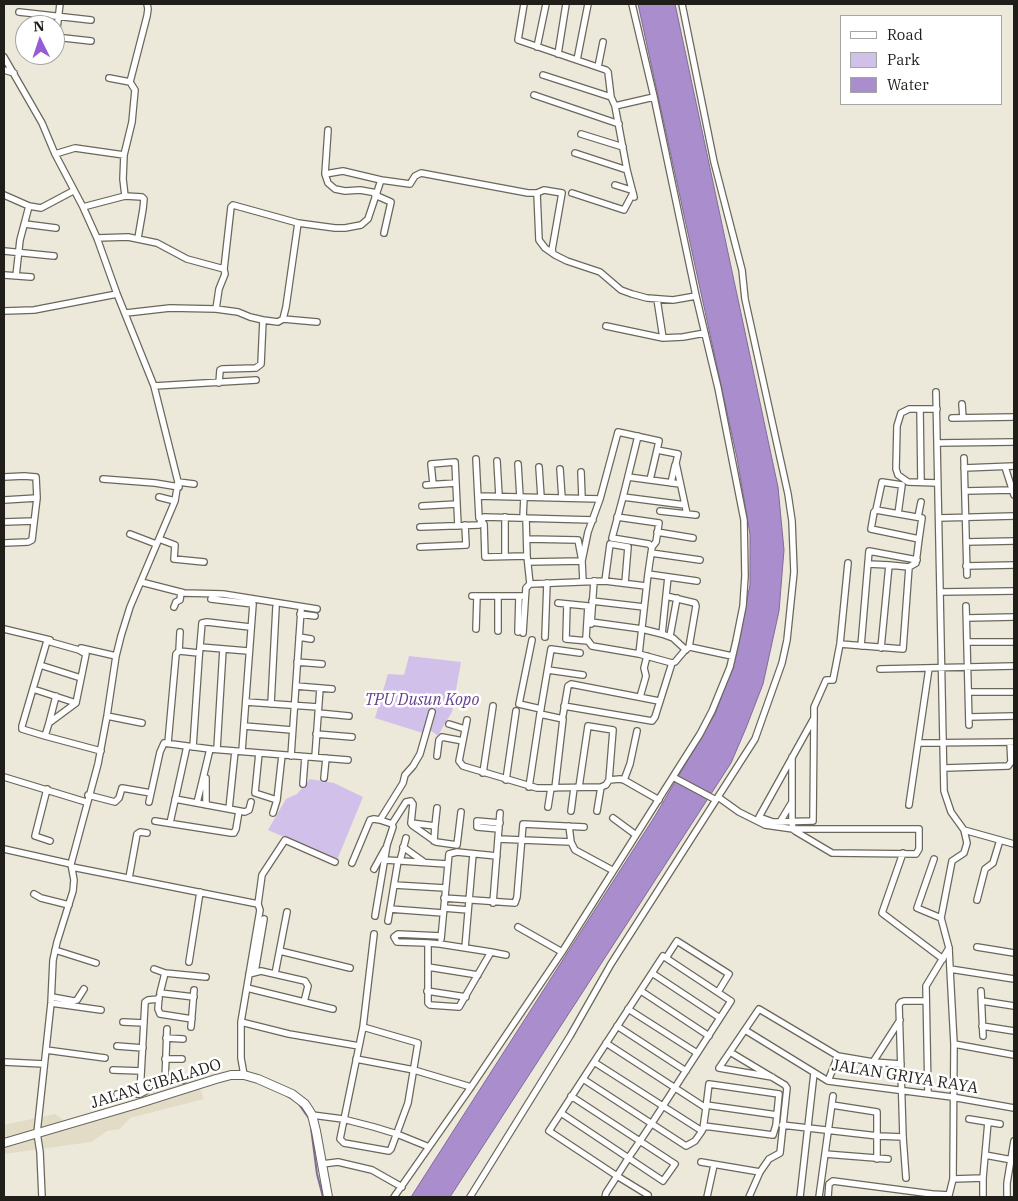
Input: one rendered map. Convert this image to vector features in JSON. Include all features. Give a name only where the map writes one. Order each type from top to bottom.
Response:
[{"type":"street","points":[[125,196],[123,179],[124,155],[130,135],[135,90],[130,82],[147,16],[147,4]]},
{"type":"street","points":[[524,4],[518,40],[608,72],[611,97],[615,106],[633,193],[624,210],[572,194]]},
{"type":"street","points":[[537,47],[546,4]]},
{"type":"street","points":[[558,54],[566,4]]},
{"type":"street","points":[[578,60],[588,4]]},
{"type":"street","points":[[394,1197],[472,1087],[562,952],[612,870],[700,734],[712,711],[730,667],[743,606],[746,539],[735,473],[718,388],[632,4]]},
{"type":"street","points":[[470,1197],[570,1036],[611,964],[755,740],[782,663],[787,640],[794,589],[794,551],[788,494],[745,299],[742,270],[714,162],[682,4]]},
{"type":"street","points":[[19,12],[48,15]]},
{"type":"street","points":[[65,17],[91,20]]},
{"type":"street","points":[[65,38],[91,41]]},
{"type":"street","points":[[598,67],[603,42]]},
{"type":"street","points":[[4,57],[42,123],[55,154],[97,238],[154,386],[179,484],[175,501],[130,607],[116,656],[100,751],[86,802],[72,866],[73,891],[55,950],[52,1000],[38,1133],[42,1197]]},
{"type":"street","points":[[4,70],[14,73]]},
{"type":"street","points":[[542,75],[611,97]]},
{"type":"street","points":[[109,78],[130,82]]},
{"type":"street","points":[[534,95],[619,124]]},
{"type":"street","points":[[615,106],[654,97]]},
{"type":"street","points":[[328,130],[325,174],[328,183],[335,188],[345,191],[360,190],[376,194],[391,202],[384,233]]},
{"type":"street","points":[[581,134],[623,147]]},
{"type":"street","points":[[55,154],[74,148],[124,155]]},
{"type":"street","points":[[576,153],[627,170]]},
{"type":"street","points":[[325,174],[343,171],[381,180],[410,184],[415,176],[421,173],[528,193],[537,193],[544,190],[562,193],[553,253]]},
{"type":"street","points":[[216,309],[219,289],[225,274],[231,207],[236,206],[298,223],[345,228],[361,225],[368,219],[381,180]]},
{"type":"street","points":[[615,185],[633,193]]},
{"type":"street","points":[[4,194],[29,206],[41,208],[73,191]]},
{"type":"street","points":[[537,193],[539,240],[545,248],[567,261],[600,272],[621,290],[632,294],[674,300],[696,296]]},
{"type":"street","points":[[83,208],[125,196],[142,197],[144,199],[138,238]]},
{"type":"street","points":[[16,276],[24,224],[29,206]]},
{"type":"street","points":[[283,319],[298,223]]},
{"type":"street","points":[[24,224],[56,228]]},
{"type":"street","points":[[97,238],[138,238],[157,243],[187,259],[224,269]]},
{"type":"street","points":[[4,251],[54,256]]},
{"type":"street","points":[[4,275],[31,277]]},
{"type":"street","points":[[4,311],[34,310],[117,294]]},
{"type":"street","points":[[657,299],[663,338]]},
{"type":"street","points":[[126,314],[170,308],[216,309],[238,312],[250,317],[278,322],[283,319],[317,322]]},
{"type":"street","points":[[219,382],[220,370],[222,369],[256,368],[261,364],[264,320]]},
{"type":"street","points":[[606,326],[663,338],[705,333]]},
{"type":"street","points":[[154,386],[256,380]]},
{"type":"street","points":[[828,1197],[829,1184],[833,1181],[906,1194],[949,1196],[953,1178],[952,1097],[954,1044],[949,948],[941,918],[952,861],[966,850],[967,838],[964,830],[953,816],[946,799],[936,392]]},
{"type":"street","points":[[962,404],[962,418]]},
{"type":"street","points":[[920,409],[921,482]]},
{"type":"street","points":[[937,409],[903,411],[898,420],[896,469],[898,475],[908,482],[938,483]]},
{"type":"street","points":[[952,418],[1014,417]]},
{"type":"street","points":[[582,561],[588,532],[600,499],[618,432],[659,441],[650,480]]},
{"type":"street","points":[[605,581],[611,541],[624,497],[638,436]]},
{"type":"street","points":[[937,443],[1014,442]]},
{"type":"street","points":[[657,450],[678,454],[671,482]]},
{"type":"street","points":[[964,458],[967,575]]},
{"type":"street","points":[[476,459],[479,518],[484,524],[485,557],[505,556],[528,559],[582,561]]},
{"type":"street","points":[[497,461],[499,496]]},
{"type":"street","points":[[456,483],[429,485],[431,464],[455,462],[456,483],[457,504],[458,526]]},
{"type":"street","points":[[676,463],[687,514]]},
{"type":"street","points":[[518,464],[530,584]]},
{"type":"street","points":[[964,468],[1014,466]]},
{"type":"street","points":[[539,467],[541,497]]},
{"type":"street","points":[[964,491],[1014,493],[1005,467]]},
{"type":"street","points":[[560,469],[562,498]]},
{"type":"street","points":[[581,472],[582,498]]},
{"type":"street","points":[[4,477],[36,477],[37,498],[30,542],[4,544]]},
{"type":"street","points":[[628,477],[680,484]]},
{"type":"street","points":[[103,479],[194,484]]},
{"type":"street","points":[[898,514],[902,485],[882,482],[871,530],[919,539]]},
{"type":"street","points":[[478,496],[600,499]]},
{"type":"street","points":[[159,497],[175,501]]},
{"type":"street","points":[[624,497],[685,505]]},
{"type":"street","points":[[4,500],[37,498]]},
{"type":"street","points":[[640,654],[646,586],[652,550],[656,542],[661,502]]},
{"type":"street","points":[[918,517],[921,502]]},
{"type":"street","points":[[422,506],[457,504]]},
{"type":"street","points":[[868,564],[909,567],[916,563],[922,518],[876,510]]},
{"type":"street","points":[[660,511],[696,515]]},
{"type":"street","points":[[939,518],[1014,516]]},
{"type":"street","points":[[420,527],[479,525],[484,517],[593,520]]},
{"type":"street","points":[[617,517],[658,523]]},
{"type":"street","points":[[505,518],[505,556]]},
{"type":"street","points":[[4,522],[34,520]]},
{"type":"street","points":[[420,547],[466,545],[465,525]]},
{"type":"street","points":[[657,532],[693,538]]},
{"type":"street","points":[[130,534],[175,545],[174,559],[204,562]]},
{"type":"street","points":[[527,539],[578,540],[583,582]]},
{"type":"street","points":[[611,541],[649,544],[652,550]]},
{"type":"street","points":[[611,541],[628,547],[625,583]]},
{"type":"street","points":[[966,542],[1014,541]]},
{"type":"street","points":[[652,550],[700,560]]},
{"type":"street","points":[[860,646],[869,551],[916,560]]},
{"type":"street","points":[[814,718],[759,818],[773,822],[813,821],[814,718],[814,707],[826,680],[833,680],[840,644],[848,563]]},
{"type":"street","points":[[881,648],[889,565]]},
{"type":"street","points":[[966,566],[1014,565]]},
{"type":"street","points":[[840,644],[903,649],[909,567]]},
{"type":"street","points":[[648,574],[697,581]]},
{"type":"street","points":[[662,634],[668,577]]},
{"type":"street","points":[[594,581],[586,638],[592,646],[640,654],[672,663]]},
{"type":"street","points":[[521,633],[522,596],[526,586],[530,584],[605,581],[646,586]]},
{"type":"street","points":[[141,582],[181,592],[223,594],[316,612],[300,612],[291,756]]},
{"type":"street","points":[[544,637],[547,583]]},
{"type":"street","points":[[940,592],[1014,591]]},
{"type":"street","points":[[174,607],[176,602],[180,600],[181,592]]},
{"type":"street","points":[[476,629],[475,596],[522,596]]},
{"type":"street","points":[[498,596],[498,631]]},
{"type":"street","points":[[564,706],[652,722],[656,717],[659,701],[672,663],[687,649],[696,604],[693,601],[666,596]]},
{"type":"street","points":[[670,636],[676,598]]},
{"type":"street","points":[[211,599],[253,604],[242,751]]},
{"type":"street","points":[[558,604],[644,607]]},
{"type":"street","points":[[566,604],[566,639],[589,642]]},
{"type":"street","points":[[589,642],[591,604]]},
{"type":"street","points":[[966,606],[970,725]]},
{"type":"street","points":[[271,704],[276,607]]},
{"type":"street","points":[[967,618],[1014,617]]},
{"type":"street","points":[[170,823],[190,746],[201,628],[204,622],[250,627]]},
{"type":"street","points":[[591,622],[642,629],[670,636],[687,649],[732,656]]},
{"type":"street","points":[[4,629],[116,656]]},
{"type":"street","points":[[168,743],[176,654],[179,651],[180,632]]},
{"type":"street","points":[[299,637],[312,639]]},
{"type":"street","points":[[48,640],[22,728],[100,751]]},
{"type":"street","points":[[48,640],[86,652],[76,703],[49,723]]},
{"type":"street","points":[[532,640],[519,704],[563,718],[553,788],[548,807]]},
{"type":"street","points":[[529,787],[552,642]]},
{"type":"street","points":[[967,642],[1014,642]]},
{"type":"street","points":[[179,651],[223,649],[248,651]]},
{"type":"street","points":[[218,749],[223,649]]},
{"type":"street","points":[[551,649],[580,653]]},
{"type":"street","points":[[640,697],[646,676],[644,668],[647,656]]},
{"type":"street","points":[[297,662],[322,664]]},
{"type":"street","points":[[40,665],[81,678]]},
{"type":"street","points":[[880,669],[1014,666]]},
{"type":"street","points":[[909,805],[929,668]]},
{"type":"street","points":[[548,670],[583,675]]},
{"type":"street","points":[[563,715],[568,686],[571,684],[659,701]]},
{"type":"street","points":[[296,686],[332,689]]},
{"type":"street","points":[[315,757],[320,688]]},
{"type":"street","points":[[33,689],[76,703]]},
{"type":"street","points":[[969,692],[1014,692]]},
{"type":"street","points":[[45,736],[56,696]]},
{"type":"street","points":[[246,702],[294,706],[349,716]]},
{"type":"street","points":[[483,773],[493,706]]},
{"type":"street","points":[[506,780],[516,711]]},
{"type":"street","points":[[380,820],[404,782],[405,774],[416,762],[420,754],[432,712]]},
{"type":"street","points":[[107,716],[142,723]]},
{"type":"street","points":[[969,717],[1014,716]]},
{"type":"street","points":[[467,720],[459,761],[460,765],[529,787],[553,788],[577,787],[601,787],[606,785],[609,780],[613,730],[588,726],[577,787],[571,811]]},
{"type":"street","points":[[449,724],[465,728]]},
{"type":"street","points":[[244,726],[292,730]]},
{"type":"street","points":[[624,780],[630,764],[637,731]]},
{"type":"street","points":[[316,734],[352,737]]},
{"type":"street","points":[[437,756],[442,737],[463,741]]},
{"type":"street","points":[[918,743],[1012,742],[1011,762],[1008,766],[945,768]]},
{"type":"street","points":[[149,802],[164,743],[210,749],[348,760]]},
{"type":"street","points":[[206,804],[207,769],[210,749]]},
{"type":"street","points":[[229,809],[235,751]]},
{"type":"street","points":[[259,753],[255,793],[277,800]]},
{"type":"street","points":[[273,813],[277,800],[282,755]]},
{"type":"street","points":[[303,784],[306,757]]},
{"type":"street","points":[[673,777],[717,798],[765,825],[794,829],[920,829],[919,849],[916,854],[832,853],[795,831],[794,829],[792,821],[792,757]]},
{"type":"street","points":[[324,778],[326,758]]},
{"type":"street","points":[[197,803],[207,769]]},
{"type":"street","points":[[4,777],[86,802]]},
{"type":"street","points":[[609,780],[614,778],[624,780],[659,800]]},
{"type":"street","points":[[598,811],[601,787]]},
{"type":"street","points":[[88,795],[115,802],[119,798],[122,788],[151,793]]},
{"type":"street","points":[[47,789],[35,836],[50,841]]},
{"type":"street","points":[[175,799],[239,810],[249,810],[251,802]]},
{"type":"street","points":[[374,869],[393,830],[392,824],[408,801],[411,801],[413,804],[411,823]]},
{"type":"street","points":[[780,822],[792,802]]},
{"type":"street","points":[[434,840],[437,808]]},
{"type":"street","points":[[155,821],[234,832],[239,810]]},
{"type":"street","points":[[456,852],[461,812]]},
{"type":"street","points":[[493,903],[500,813]]},
{"type":"street","points":[[613,818],[636,835]]},
{"type":"street","points":[[352,863],[370,820],[380,820],[392,824]]},
{"type":"street","points":[[411,823],[435,826]]},
{"type":"street","points":[[411,823],[438,843],[457,845]]},
{"type":"street","points":[[444,898],[512,904],[516,901],[524,823],[584,826]]},
{"type":"street","points":[[569,826],[571,842],[575,850],[612,870]]},
{"type":"street","points":[[964,830],[1014,844]]},
{"type":"street","points":[[129,878],[137,834],[140,832],[147,833]]},
{"type":"street","points":[[388,921],[399,861],[406,838]]},
{"type":"street","points":[[498,839],[571,842]]},
{"type":"street","points":[[977,900],[985,869],[993,863],[1000,840]]},
{"type":"street","points":[[252,973],[260,910],[258,904],[262,875],[284,841],[335,862]]},
{"type":"street","points":[[375,916],[386,860],[387,845]]},
{"type":"street","points":[[403,847],[424,863]]},
{"type":"street","points":[[4,848],[72,866],[258,904]]},
{"type":"street","points":[[440,944],[447,864],[450,854],[456,852],[496,856]]},
{"type":"street","points":[[465,948],[473,854]]},
{"type":"street","points":[[904,854],[882,913],[942,959]]},
{"type":"street","points":[[934,859],[918,908],[941,918]]},
{"type":"street","points":[[386,860],[447,864]]},
{"type":"street","points":[[394,885],[445,888]]},
{"type":"street","points":[[189,962],[200,892]]},
{"type":"street","points":[[34,894],[41,898],[70,905]]},
{"type":"street","points":[[390,909],[468,910]]},
{"type":"street","points":[[275,974],[287,912]]},
{"type":"street","points":[[244,1075],[241,1058],[241,1022],[247,988],[264,919]]},
{"type":"street","points":[[518,927],[562,952]]},
{"type":"street","points":[[363,1027],[418,1043],[408,1103],[389,1151],[344,1143],[340,1139],[363,1027],[374,934]]},
{"type":"street","points":[[441,936],[398,934],[394,937],[397,942],[440,944],[506,955]]},
{"type":"street","points":[[666,958],[677,941],[729,974],[718,992]]},
{"type":"street","points":[[428,943],[427,1001],[430,1005],[459,1007],[491,952]]},
{"type":"street","points":[[977,947],[1014,953]]},
{"type":"street","points":[[928,1094],[927,984],[949,948]]},
{"type":"street","points":[[55,950],[96,962]]},
{"type":"street","points":[[280,951],[350,968]]},
{"type":"street","points":[[612,1197],[605,1195],[617,1176],[663,1106],[674,1088],[731,1001],[663,956],[549,1131],[617,1176],[648,1195]]},
{"type":"street","points":[[428,967],[478,974]]},
{"type":"street","points":[[154,969],[165,973],[206,977]]},
{"type":"street","points":[[950,969],[1014,979]]},
{"type":"street","points":[[252,973],[259,971],[306,982],[308,986],[304,1002]]},
{"type":"street","points":[[165,973],[159,996],[158,1011],[160,1014],[192,1019]]},
{"type":"street","points":[[652,973],[720,1018]]},
{"type":"street","points":[[247,988],[334,1009]]},
{"type":"street","points":[[52,1000],[77,1000],[84,989]]},
{"type":"street","points":[[191,1027],[194,990]]},
{"type":"street","points":[[640,990],[708,1036]]},
{"type":"street","points":[[428,991],[466,997]]},
{"type":"street","points":[[981,991],[982,1036]]},
{"type":"street","points":[[140,1094],[145,1002],[159,996],[194,997]]},
{"type":"street","points":[[52,1000],[101,1010]]},
{"type":"street","points":[[906,1178],[901,1090],[901,1002],[926,1001]]},
{"type":"street","points":[[982,1002],[1014,1006]]},
{"type":"street","points":[[628,1009],[697,1053]]},
{"type":"street","points":[[772,1077],[719,1068],[757,1010],[760,1009],[838,1056],[872,1062],[901,1064]]},
{"type":"street","points":[[872,1062],[900,1020]]},
{"type":"street","points":[[123,1022],[144,1023]]},
{"type":"street","points":[[241,1022],[289,1034],[359,1046]]},
{"type":"street","points":[[617,1026],[686,1071]]},
{"type":"street","points":[[982,1026],[1014,1030]]},
{"type":"street","points":[[165,1081],[167,1029]]},
{"type":"street","name":"JALAN GRIYA RAYA","points":[[745,1030],[828,1081],[952,1097],[1014,1108]]},
{"type":"street","points":[[166,1038],[183,1039]]},
{"type":"street","points":[[606,1043],[706,1107],[777,1115]]},
{"type":"street","points":[[954,1044],[1014,1055]]},
{"type":"street","points":[[117,1046],[143,1048]]},
{"type":"street","points":[[46,1050],[105,1058]]},
{"type":"street","points":[[730,1052],[787,1088],[780,1153],[770,1158],[760,1172],[749,1197]]},
{"type":"street","points":[[828,1081],[838,1056]]},
{"type":"street","points":[[166,1059],[182,1059]]},
{"type":"street","points":[[356,1059],[414,1070],[472,1087]]},
{"type":"street","points":[[4,1062],[44,1064]]},
{"type":"street","points":[[583,1079],[686,1146],[696,1141],[703,1128],[709,1084],[779,1094],[773,1135],[703,1128],[663,1106],[594,1062]]},
{"type":"street","points":[[113,1070],[141,1072]]},
{"type":"street","points":[[800,1197],[814,1073]]},
{"type":"street","name":"JALAN CIBALADO","points":[[4,1143],[231,1075],[244,1075],[258,1079],[292,1094],[305,1104],[312,1115]]},
{"type":"street","points":[[116,1094],[140,1094],[165,1081],[183,1080]]},
{"type":"street","points":[[561,1113],[663,1182],[675,1164],[572,1096]]},
{"type":"street","points":[[819,1197],[833,1096]]},
{"type":"street","points":[[832,1105],[877,1112],[878,1159]]},
{"type":"street","points":[[328,1197],[312,1115],[343,1119],[397,1134],[429,1147]]},
{"type":"street","points":[[969,1119],[1000,1124]]},
{"type":"street","points":[[983,1197],[988,1122]]},
{"type":"street","points":[[782,1125],[903,1137]]},
{"type":"street","points":[[1007,1197],[1007,1183],[1014,1141]]},
{"type":"street","points":[[825,1154],[888,1159]]},
{"type":"street","points":[[985,1155],[1012,1160]]},
{"type":"street","points":[[322,1164],[336,1162],[372,1170],[402,1187]]},
{"type":"street","points":[[701,1162],[760,1172]]},
{"type":"street","points":[[707,1197],[714,1165]]},
{"type":"street","points":[[953,1178],[983,1178]]},
{"type":"shaded area","points":[[196,1078],[204,1099],[130,1118],[120,1129],[107,1131],[91,1142],[4,1154],[4,1125],[55,1114],[66,1122]]},
{"type":"green space","name":"TPU Dusun Kopo","points":[[409,656],[461,662],[452,712],[438,736],[430,730],[429,735],[375,718],[388,674],[404,675]]},
{"type":"green space","points":[[310,779],[334,783],[363,797],[337,860],[268,830],[286,799],[297,794]]},
{"type":"water","points":[[638,4],[675,4],[778,487],[784,550],[779,611],[763,684],[731,763],[450,1197],[411,1197],[655,816],[715,714],[734,663],[750,585],[750,534],[737,458]]},
{"type":"waterway","points":[[284,1094],[298,1103],[310,1120],[317,1174],[323,1197]]}]
